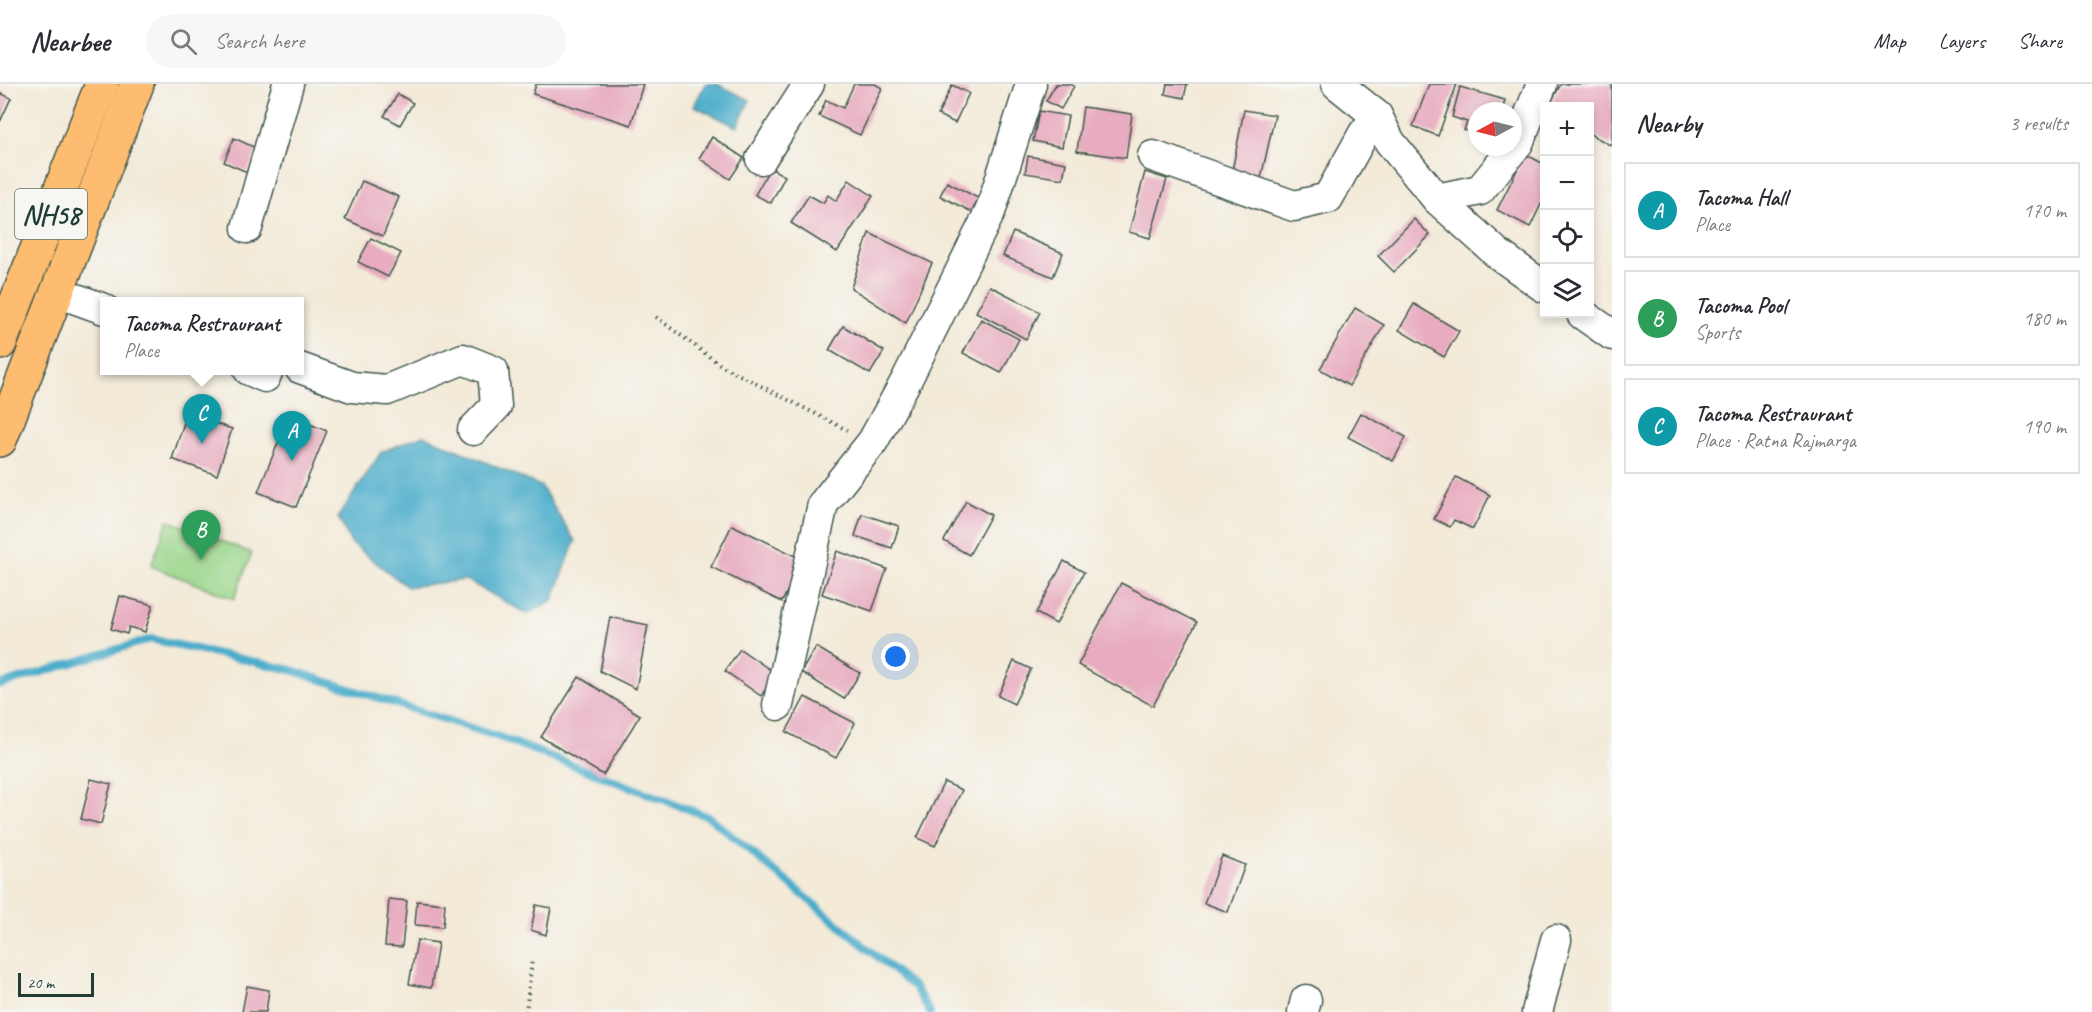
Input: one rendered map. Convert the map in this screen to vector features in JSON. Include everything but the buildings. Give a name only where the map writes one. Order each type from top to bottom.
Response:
[{"type":"main road","name":"NH58","points":[[0,343],[102,84]]},
{"type":"main road","name":"NH58","points":[[0,440],[137,84]]},
{"type":"street","points":[[247,228],[288,84]]},
{"type":"street","points":[[761,159],[808,84]]},
{"type":"street","points":[[778,705],[823,504],[873,441],[907,379],[990,212],[1031,84]]},
{"type":"street","points":[[1337,84],[1377,116],[1390,141],[1437,199],[1498,254],[1540,283]]},
{"type":"street","points":[[1437,199],[1480,190],[1518,143],[1542,84]]},
{"type":"street","points":[[1153,156],[1294,206],[1328,198],[1364,133],[1377,116]]},
{"type":"street","points":[[57,292],[100,307]]},
{"type":"street","points":[[1588,318],[1612,335]]},
{"type":"street","points":[[304,369],[352,387],[387,390],[463,359],[494,371],[496,406],[473,430]]},
{"type":"street","points":[[1537,1012],[1556,940]]},
{"type":"path","points":[[656,317],[722,366],[833,425],[873,441]]},
{"type":"path","points":[[526,1012],[532,959]]},
{"type":"green space","points":[[168,520],[252,553],[234,599],[151,566]]},
{"type":"water","points":[[705,84],[717,84],[750,100],[737,127],[694,106]]},
{"type":"water","points":[[423,435],[541,486],[575,541],[553,600],[527,614],[466,580],[407,587],[351,543],[338,517],[381,452]]},
{"type":"waterway","points":[[0,685],[151,639],[291,670],[499,737],[709,817],[915,988],[930,1012]]},
{"type":"place","name":"Tacoma Restraurant","points":[[202,444]]},
{"type":"place","name":"Tacoma Hall","points":[[292,461]]},
{"type":"place","name":"Tacoma Pool","points":[[201,560]]}]
